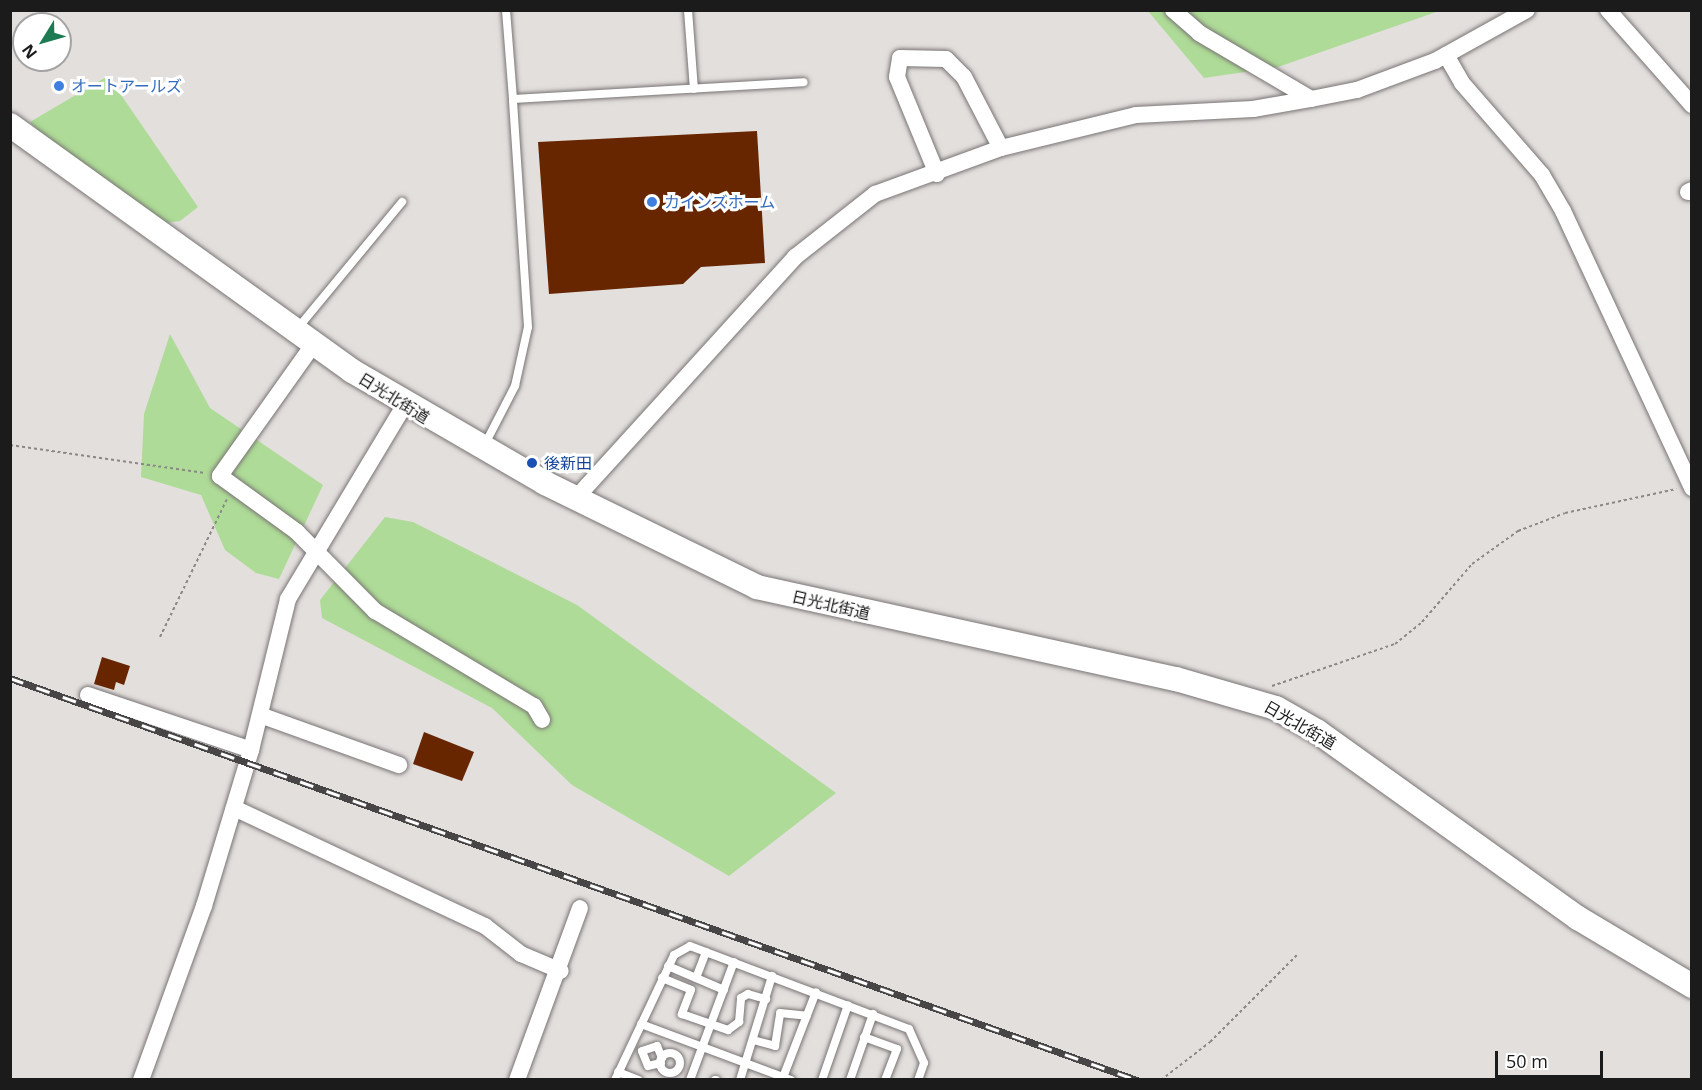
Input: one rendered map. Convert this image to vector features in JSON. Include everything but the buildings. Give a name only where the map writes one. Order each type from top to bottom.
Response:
[{"type":"street","points":[[1173,10],[1199,33],[1311,99]]},
{"type":"street","points":[[576,498],[795,257],[875,194],[937,174],[1001,148],[1136,115],[1253,109],[1357,90],[1446,55],[1527,10]]},
{"type":"street","points":[[1608,10],[1692,105]]},
{"type":"street","points":[[1446,55],[1462,83],[1542,175],[1558,202],[1691,487]]},
{"type":"street","points":[[937,174],[897,77],[900,58],[946,59],[964,78],[1001,148]]},
{"type":"street","name":"日光北街道","points":[[10,124],[304,339],[405,404],[482,449],[576,498],[757,587],[1244,696],[1318,732],[1578,918],[1692,986]]},
{"type":"street","points":[[304,339],[228,480],[316,553],[375,611],[534,706],[542,720]]},
{"type":"street","points":[[141,1080],[234,808],[260,716],[288,599],[405,404]]},
{"type":"street","points":[[88,695],[251,750]]},
{"type":"street","points":[[260,716],[399,765]]},
{"type":"street","points":[[234,808],[485,926],[521,954],[561,971]]},
{"type":"street","points":[[517,1080],[561,971],[580,908]]},
{"type":"lane","points":[[688,10],[694,89]]},
{"type":"lane","points":[[482,449],[515,386],[528,327],[507,15]]},
{"type":"lane","points":[[513,99],[804,82]]},
{"type":"lane","points":[[304,339],[402,202]]},
{"type":"lane","points":[[639,1080],[616,1076],[674,955],[690,946],[909,1029],[918,1041],[924,1063],[918,1080]]},
{"type":"lane","points":[[696,978],[706,952]]},
{"type":"lane","points":[[690,1080],[734,962]]},
{"type":"lane","points":[[668,966],[724,990]]},
{"type":"lane","points":[[740,1080],[772,976]]},
{"type":"lane","points":[[662,978],[691,990],[682,1014],[710,1026],[737,1027],[741,999],[748,994],[766,999]]},
{"type":"lane","points":[[641,1023],[786,1079],[816,992]]},
{"type":"lane","points":[[822,1080],[849,1005]]},
{"type":"lane","points":[[753,1040],[775,1046],[780,1013],[807,1016]]},
{"type":"lane","points":[[850,1080],[873,1014]]},
{"type":"lane","points":[[655,1046],[642,1051],[642,1058],[651,1067],[661,1060],[672,1053],[680,1061],[678,1069],[665,1076],[661,1060],[655,1046],[661,1031]]},
{"type":"lane","points":[[864,1037],[897,1049],[885,1080]]},
{"type":"path","points":[[10,445],[228,480],[160,637]]},
{"type":"path","points":[[1244,696],[1395,644],[1422,622],[1472,564],[1518,531],[1565,513],[1691,487]]},
{"type":"path","points":[[1161,1080],[1210,1042],[1297,955]]},
{"type":"green space","points":[[1148,11],[1439,11],[1278,67],[1204,78]]},
{"type":"green space","points":[[108,76],[198,207],[180,221],[152,225],[103,199],[30,122]]},
{"type":"green space","points":[[170,334],[210,408],[323,485],[279,579],[256,573],[225,550],[201,495],[141,477],[144,414]]},
{"type":"green space","points":[[385,517],[413,522],[577,605],[836,793],[729,876],[572,785],[492,708],[322,618],[320,600]]},
{"type":"railway","points":[[10,678],[1137,1080]]},
{"type":"place","name":"オートアールズ","points":[[59,86]]},
{"type":"place","name":"カインズホーム","points":[[652,202]]},
{"type":"place","name":"後新田","points":[[532,463]]}]
